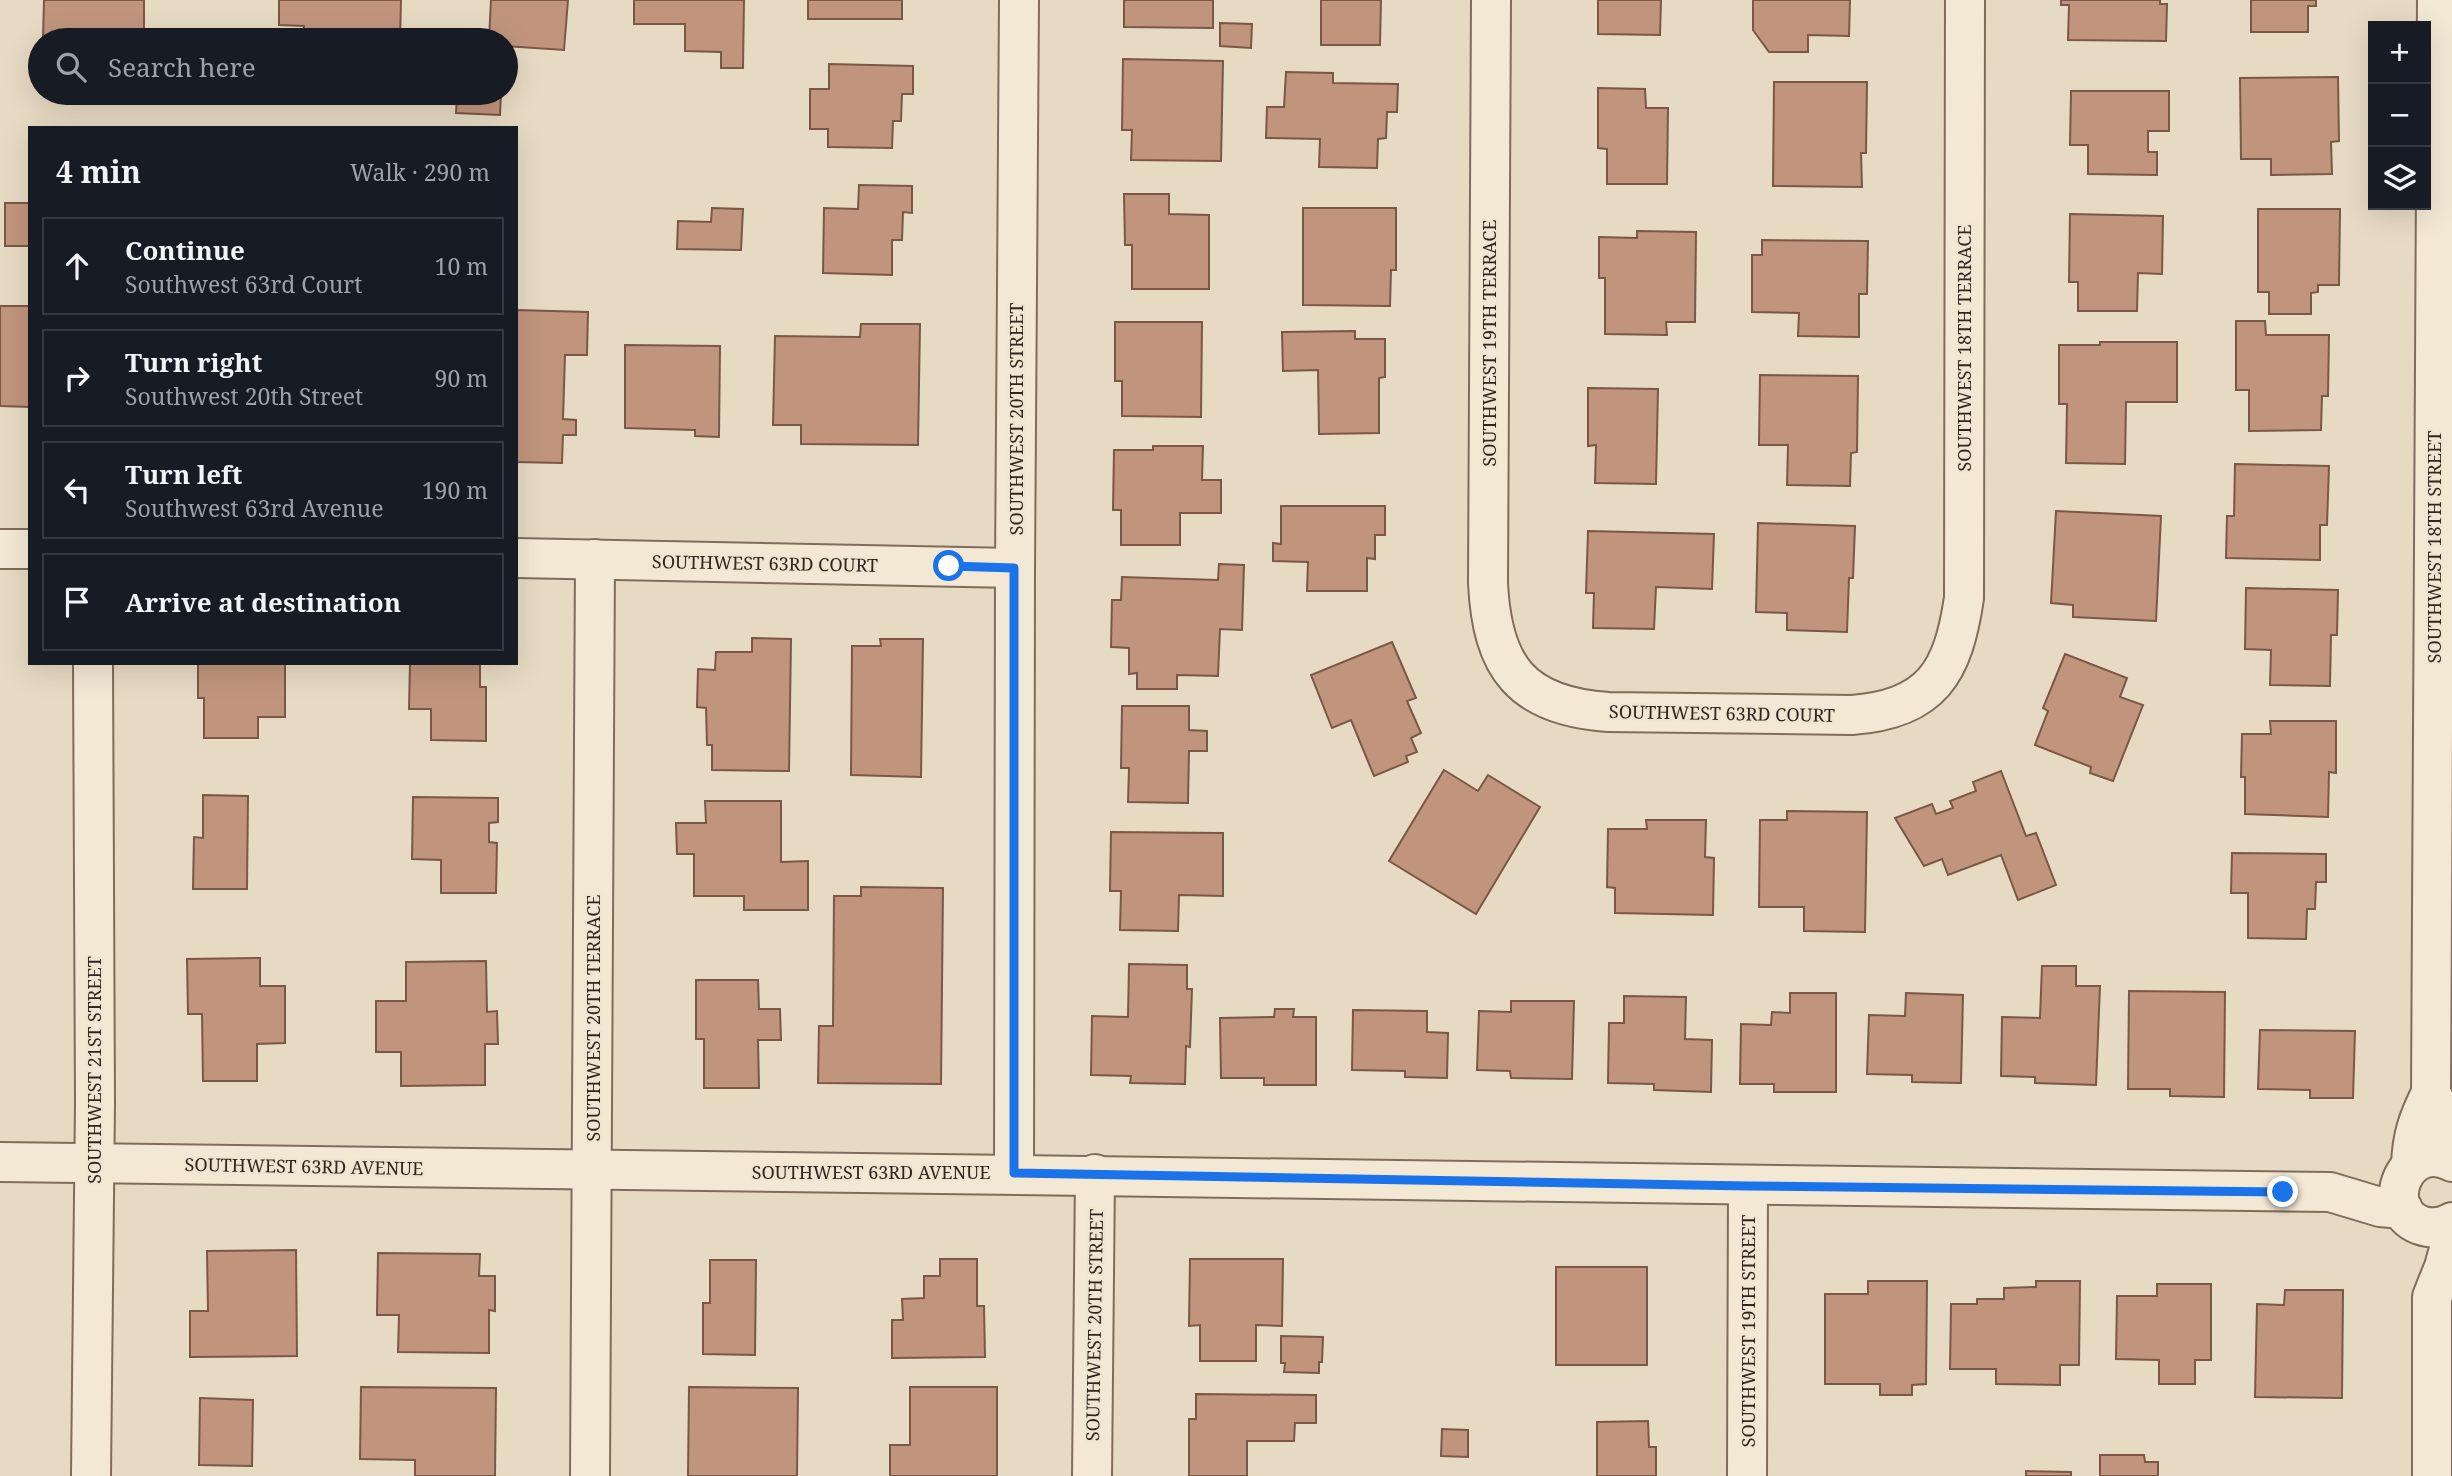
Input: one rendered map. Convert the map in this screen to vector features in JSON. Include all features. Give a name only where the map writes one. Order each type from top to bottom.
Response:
[{"type":"street","name":"SOUTHWEST 20TH STREET","points":[[1014,1173],[1018,0]]},
{"type":"street","name":"SOUTHWEST 19TH TERRACE","points":[[1491,0],[1488,583],[1491,618],[1498,648],[1519,678]]},
{"type":"street","name":"SOUTHWEST 18TH TERRACE","points":[[1928,688],[1941,674],[1953,651],[1964,598],[1965,0]]},
{"type":"street","name":"SOUTHWEST 18TH STREET","points":[[2405,1213],[2399,1199],[2399,1189],[2409,1168],[2412,1140],[2420,1115],[2431,1093],[2437,0]]},
{"type":"street","points":[[0,549],[28,549]]},
{"type":"street","name":"SOUTHWEST 63RD COURT","points":[[518,558],[1014,568]]},
{"type":"street","name":"SOUTHWEST 20TH TERRACE","points":[[590,1476],[595,559]]},
{"type":"street","name":"SOUTHWEST 21ST STREET","points":[[91,1476],[94,1162],[93,665]]},
{"type":"street","name":"SOUTHWEST 63RD COURT","points":[[1519,678],[1542,697],[1556,703],[1608,712],[1852,715],[1875,713],[1913,700],[1928,688]]},
{"type":"street","name":"SOUTHWEST 18TH STREET","points":[[2431,1093],[2443,1116],[2452,1151]]},
{"type":"street","name":"SOUTHWEST 63RD AVENUE","points":[[2329,1192],[2353,1180],[2409,1168],[2421,1159],[2433,1157],[2452,1162]]},
{"type":"street","name":"SOUTHWEST 63RD AVENUE","points":[[0,1162],[1095,1174],[1748,1186],[2329,1192],[2405,1213],[2416,1223],[2426,1227],[2436,1228],[2452,1222]]},
{"type":"street","name":"SOUTHWEST 20TH STREET","points":[[1092,1476],[1095,1174]]},
{"type":"street","name":"SOUTHWEST 19TH STREET","points":[[1747,1476],[1748,1186]]},
{"type":"street","points":[[2405,1213],[2432,1297],[2432,1476]]},
{"type":"street","points":[[2432,1297],[2452,1238]]},
{"type":"building","points":[[44,0],[144,0],[144,28],[43,28]]},
{"type":"building","points":[[279,0],[401,0],[400,28],[304,28],[279,25]]},
{"type":"building","points":[[491,0],[568,0],[564,50],[518,47],[518,28],[490,28]]},
{"type":"building","points":[[634,0],[744,0],[743,68],[721,68],[721,52],[685,51],[685,24],[634,24]]},
{"type":"building","points":[[808,0],[902,0],[902,19],[808,19]]},
{"type":"building","points":[[1124,0],[1213,0],[1213,28],[1124,27]]},
{"type":"building","points":[[1321,0],[1381,0],[1380,45],[1321,45]]},
{"type":"building","points":[[1598,0],[1661,0],[1660,35],[1598,34]]},
{"type":"building","points":[[1753,0],[1850,0],[1849,36],[1808,35],[1808,52],[1769,52],[1753,30]]},
{"type":"building","points":[[2061,0],[2160,0],[2160,4],[2167,4],[2166,41],[2068,40],[2069,5],[2061,5]]},
{"type":"building","points":[[2251,0],[2316,0],[2316,6],[2308,6],[2308,32],[2251,32]]},
{"type":"building","points":[[1220,23],[1252,24],[1251,48],[1220,46]]},
{"type":"building","points":[[1123,59],[1223,61],[1221,161],[1131,160],[1132,130],[1122,130]]},
{"type":"building","points":[[829,64],[913,66],[913,94],[902,94],[901,121],[893,121],[892,148],[828,147],[828,129],[810,129],[810,89],[829,89]]},
{"type":"building","points":[[1286,72],[1333,73],[1333,83],[1398,84],[1397,112],[1387,112],[1386,138],[1378,139],[1377,168],[1319,167],[1320,139],[1266,138],[1267,107],[1284,107]]},
{"type":"building","points":[[2338,77],[2339,141],[2331,142],[2332,174],[2271,175],[2271,159],[2241,159],[2240,78]]},
{"type":"building","points":[[1774,82],[1867,82],[1866,153],[1861,153],[1862,187],[1773,186]]},
{"type":"building","points":[[1598,88],[1645,89],[1646,108],[1668,108],[1667,184],[1607,184],[1607,149],[1598,148]]},
{"type":"building","points":[[2071,91],[2169,91],[2169,131],[2148,131],[2148,152],[2157,152],[2157,175],[2088,174],[2088,145],[2070,145]]},
{"type":"building","points":[[456,105],[500,105],[500,115],[456,113]]},
{"type":"building","points":[[859,185],[912,186],[912,213],[903,212],[902,240],[892,240],[892,275],[823,273],[824,208],[858,209]]},
{"type":"building","points":[[1124,194],[1169,194],[1169,214],[1209,215],[1209,289],[1132,289],[1132,245],[1125,245]]},
{"type":"building","points":[[5,203],[28,203],[28,246],[5,246]]},
{"type":"building","points":[[712,208],[743,209],[741,250],[677,249],[678,221],[711,222]]},
{"type":"building","points":[[1303,208],[1396,208],[1396,270],[1391,270],[1390,306],[1303,305]]},
{"type":"building","points":[[2258,209],[2340,209],[2339,285],[2318,285],[2318,292],[2311,293],[2311,314],[2269,314],[2269,292],[2258,292]]},
{"type":"building","points":[[2070,214],[2163,216],[2162,274],[2138,273],[2137,311],[2078,311],[2078,282],[2069,282]]},
{"type":"building","points":[[1637,231],[1696,232],[1695,322],[1666,322],[1667,335],[1605,334],[1605,278],[1599,278],[1599,237],[1637,238]]},
{"type":"building","points":[[1762,240],[1868,241],[1867,294],[1859,294],[1859,337],[1798,336],[1799,313],[1752,312],[1752,255],[1762,255]]},
{"type":"building","points":[[0,306],[28,306],[28,407],[0,406]]},
{"type":"building","points":[[518,310],[588,312],[587,355],[565,355],[563,419],[576,420],[576,435],[563,435],[562,463],[518,462]]},
{"type":"building","points":[[2236,321],[2265,321],[2266,335],[2329,335],[2328,396],[2322,396],[2321,430],[2249,431],[2249,390],[2236,390]]},
{"type":"building","points":[[1115,322],[1202,322],[1201,417],[1122,416],[1122,381],[1115,381]]},
{"type":"building","points":[[861,324],[920,324],[918,445],[801,444],[801,425],[773,425],[775,336],[860,337]]},
{"type":"building","points":[[1355,331],[1355,339],[1385,339],[1385,377],[1379,378],[1379,433],[1319,434],[1318,370],[1283,371],[1282,332]]},
{"type":"building","points":[[2100,342],[2177,342],[2177,402],[2126,402],[2125,464],[2066,463],[2067,404],[2059,404],[2059,345],[2100,345]]},
{"type":"building","points":[[625,345],[720,346],[719,437],[695,436],[695,430],[625,428]]},
{"type":"building","points":[[1760,375],[1858,376],[1857,452],[1851,453],[1850,486],[1787,485],[1788,445],[1759,445]]},
{"type":"building","points":[[1588,388],[1658,389],[1656,484],[1595,483],[1596,445],[1588,446]]},
{"type":"building","points":[[1153,446],[1203,446],[1202,480],[1221,480],[1221,513],[1180,513],[1180,545],[1121,545],[1121,510],[1113,510],[1114,450],[1153,450]]},
{"type":"building","points":[[2235,464],[2329,466],[2327,525],[2320,525],[2320,560],[2226,558],[2227,516],[2234,516]]},
{"type":"building","points":[[1281,506],[1385,506],[1385,535],[1375,535],[1375,559],[1367,558],[1367,591],[1307,591],[1308,562],[1273,561],[1273,543],[1281,544]]},
{"type":"building","points":[[2056,511],[2161,516],[2156,621],[2073,617],[2073,605],[2051,603]]},
{"type":"building","points":[[1758,523],[1855,526],[1847,632],[1787,630],[1787,613],[1756,612]]},
{"type":"building","points":[[1588,531],[1714,534],[1712,589],[1656,587],[1654,629],[1593,628],[1594,593],[1586,593]]},
{"type":"building","points":[[1219,564],[1244,565],[1242,630],[1220,629],[1218,676],[1177,675],[1177,689],[1137,689],[1137,673],[1129,674],[1129,648],[1111,647],[1112,600],[1121,600],[1122,577],[1218,580]]},
{"type":"building","points":[[2246,588],[2338,590],[2337,635],[2331,635],[2330,686],[2270,685],[2271,650],[2245,649]]},
{"type":"building","points":[[752,638],[791,639],[789,771],[712,770],[712,745],[707,745],[706,708],[697,707],[698,669],[715,670],[716,652],[752,652]]},
{"type":"building","points":[[880,639],[923,639],[921,777],[851,775],[852,646],[881,646]]},
{"type":"building","points":[[1392,642],[1416,698],[1407,701],[1421,733],[1411,738],[1417,752],[1406,756],[1408,762],[1374,776],[1351,720],[1332,728],[1311,675]]},
{"type":"building","points":[[2065,654],[2127,678],[2120,697],[2143,705],[2113,781],[2090,773],[2091,767],[2035,745],[2048,711],[2043,708]]},
{"type":"building","points":[[198,665],[285,665],[285,717],[258,717],[258,738],[204,738],[204,698],[198,698]]},
{"type":"building","points":[[410,665],[480,665],[480,687],[486,687],[486,741],[431,740],[431,709],[409,709]]},
{"type":"building","points":[[1122,706],[1189,706],[1189,730],[1207,731],[1207,751],[1189,751],[1188,803],[1128,802],[1129,768],[1121,768]]},
{"type":"building","points":[[2270,721],[2336,721],[2336,773],[2329,772],[2328,817],[2245,814],[2245,777],[2241,777],[2242,734],[2271,734]]},
{"type":"building","points":[[1444,770],[1478,791],[1488,775],[1540,807],[1476,914],[1389,861]]},
{"type":"building","points":[[2001,771],[2026,836],[2036,833],[2056,885],[2018,900],[2001,855],[1948,875],[1942,859],[1924,866],[1895,818],[1932,804],[1936,814],[1953,808],[1950,801],[1976,791],[1973,782]]},
{"type":"building","points":[[203,795],[248,796],[247,889],[193,889],[194,837],[203,838]]},
{"type":"building","points":[[413,797],[498,798],[498,822],[489,823],[489,842],[497,843],[496,893],[441,893],[441,860],[412,859]]},
{"type":"building","points":[[705,801],[781,801],[781,862],[808,861],[808,910],[744,910],[744,896],[694,896],[694,854],[677,854],[676,823],[706,823]]},
{"type":"building","points":[[1787,811],[1867,812],[1865,932],[1804,931],[1804,907],[1759,907],[1760,820],[1787,820]]},
{"type":"building","points":[[1646,820],[1706,820],[1705,857],[1714,858],[1713,915],[1615,913],[1615,888],[1607,887],[1608,829],[1647,829]]},
{"type":"building","points":[[1111,832],[1223,833],[1223,896],[1179,895],[1178,931],[1120,930],[1121,891],[1110,891]]},
{"type":"building","points":[[2232,853],[2326,854],[2326,882],[2316,882],[2315,909],[2307,909],[2306,939],[2248,938],[2248,893],[2231,893]]},
{"type":"building","points":[[861,887],[943,888],[941,1084],[818,1083],[819,1026],[833,1026],[834,896],[861,896]]},
{"type":"building","points":[[260,958],[260,986],[285,986],[285,1043],[257,1044],[257,1081],[203,1081],[202,1014],[188,1014],[187,959]]},
{"type":"building","points":[[486,961],[487,1012],[497,1011],[498,1044],[485,1044],[485,1085],[401,1086],[401,1052],[376,1052],[376,1001],[406,1001],[406,962]]},
{"type":"building","points":[[1129,964],[1187,965],[1187,989],[1192,989],[1190,1047],[1186,1046],[1185,1084],[1130,1083],[1131,1076],[1091,1075],[1092,1016],[1128,1017]]},
{"type":"building","points":[[2042,966],[2076,966],[2076,986],[2100,986],[2096,1085],[2035,1083],[2035,1077],[2001,1076],[2002,1017],[2040,1018]]},
{"type":"building","points":[[696,980],[758,980],[759,1009],[780,1009],[781,1040],[758,1040],[759,1088],[704,1088],[704,1039],[696,1039]]},
{"type":"building","points":[[2129,991],[2225,992],[2224,1097],[2170,1096],[2170,1089],[2128,1089]]},
{"type":"building","points":[[1790,993],[1836,993],[1836,1092],[1774,1092],[1774,1084],[1740,1084],[1741,1024],[1771,1025],[1772,1012],[1790,1013]]},
{"type":"building","points":[[1906,993],[1963,995],[1961,1083],[1912,1082],[1912,1075],[1867,1074],[1869,1015],[1905,1016]]},
{"type":"building","points":[[1624,996],[1686,997],[1685,1039],[1712,1040],[1711,1092],[1654,1090],[1654,1084],[1608,1083],[1609,1023],[1624,1023]]},
{"type":"building","points":[[1511,1001],[1574,1001],[1572,1079],[1511,1078],[1510,1071],[1477,1070],[1479,1011],[1511,1012]]},
{"type":"building","points":[[1275,1009],[1294,1009],[1293,1017],[1316,1017],[1316,1085],[1264,1085],[1264,1078],[1221,1078],[1220,1018],[1274,1017]]},
{"type":"building","points":[[1353,1010],[1427,1011],[1427,1032],[1448,1033],[1447,1078],[1405,1077],[1405,1071],[1352,1070]]},
{"type":"building","points":[[2260,1030],[2355,1031],[2353,1098],[2310,1098],[2310,1090],[2258,1089]]},
{"type":"building","points":[[296,1250],[297,1356],[190,1357],[190,1311],[208,1311],[207,1251]]},
{"type":"building","points":[[378,1253],[480,1254],[479,1276],[495,1276],[495,1311],[489,1310],[489,1353],[398,1352],[399,1315],[377,1315]]},
{"type":"building","points":[[940,1259],[977,1259],[977,1306],[984,1306],[985,1357],[892,1358],[892,1320],[903,1320],[902,1299],[924,1298],[924,1276],[940,1276]]},
{"type":"building","points":[[1190,1259],[1283,1259],[1282,1326],[1256,1325],[1256,1361],[1200,1361],[1200,1325],[1189,1326]]},
{"type":"building","points":[[710,1260],[756,1260],[755,1355],[703,1354],[703,1303],[710,1303]]},
{"type":"building","points":[[1556,1267],[1647,1267],[1647,1365],[1556,1365]]},
{"type":"building","points":[[1868,1281],[1927,1281],[1926,1384],[1912,1385],[1912,1395],[1880,1395],[1880,1384],[1825,1384],[1825,1294],[1868,1294]]},
{"type":"building","points":[[2036,1281],[2080,1281],[2079,1365],[2060,1365],[2060,1385],[1996,1384],[1996,1369],[1950,1369],[1951,1304],[1977,1304],[1977,1299],[2004,1299],[2004,1288],[2036,1287]]},
{"type":"building","points":[[2157,1284],[2211,1284],[2211,1360],[2195,1360],[2195,1384],[2159,1384],[2159,1360],[2116,1359],[2117,1296],[2157,1296]]},
{"type":"building","points":[[2285,1290],[2343,1290],[2342,1398],[2255,1397],[2257,1304],[2284,1305]]},
{"type":"building","points":[[1281,1336],[1323,1337],[1319,1373],[1284,1372],[1285,1363],[1281,1363]]},
{"type":"building","points":[[361,1387],[496,1388],[495,1476],[415,1476],[415,1460],[360,1459]]},
{"type":"building","points":[[689,1387],[798,1388],[797,1476],[688,1476]]},
{"type":"building","points":[[910,1387],[997,1387],[997,1476],[890,1476],[890,1445],[910,1445]]},
{"type":"building","points":[[1196,1394],[1316,1395],[1316,1423],[1295,1423],[1294,1441],[1247,1441],[1247,1476],[1189,1476],[1189,1419],[1196,1419]]},
{"type":"building","points":[[200,1398],[253,1400],[252,1466],[199,1465]]},
{"type":"building","points":[[1648,1421],[1649,1447],[1656,1447],[1656,1476],[1597,1476],[1597,1422]]},
{"type":"building","points":[[1442,1429],[1468,1430],[1468,1457],[1441,1456]]},
{"type":"building","points":[[2100,1455],[2144,1455],[2145,1462],[2158,1462],[2158,1476],[2100,1476]]},
{"type":"building","points":[[2026,1471],[2071,1472],[2071,1476],[2026,1476]]},
{"type":"route","points":[[949,566],[1014,568],[1014,1173],[2283,1192]]}]
